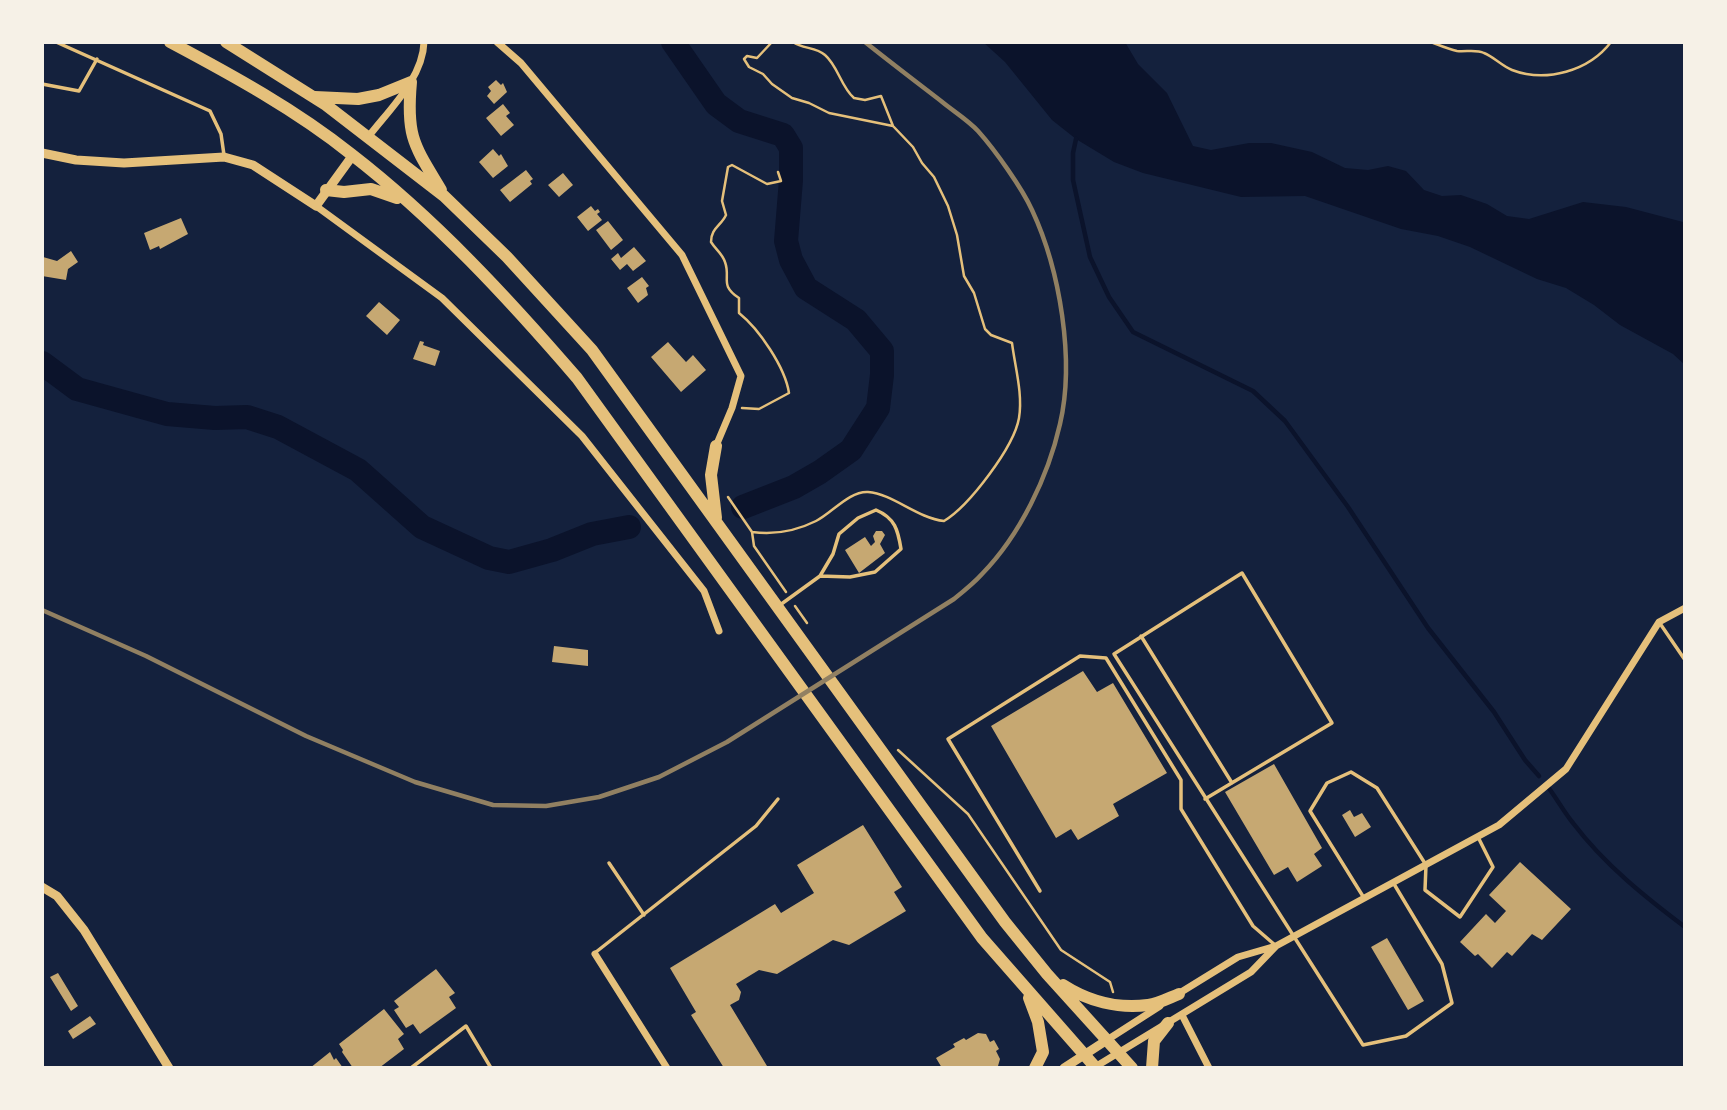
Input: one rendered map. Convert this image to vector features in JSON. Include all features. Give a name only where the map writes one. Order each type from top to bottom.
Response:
[{"type":"highway","points":[[170,42],[262,94],[353,155],[514,305],[577,378],[982,938],[1094,1068]]},
{"type":"highway","points":[[226,42],[314,97],[369,136],[444,196],[507,257],[592,351],[958,858],[1047,974],[1132,1068]]},
{"type":"highway","points":[[314,97],[358,99],[379,95],[411,82],[408,112],[411,134],[418,153],[444,196]]},
{"type":"highway","points":[[353,155],[369,136]]},
{"type":"highway","points":[[326,190],[344,192],[371,189],[404,201]]},
{"type":"highway","points":[[716,446],[711,475],[717,522]]},
{"type":"highway","points":[[1047,974],[1080,996],[1115,1006],[1149,1005],[1179,994]]},
{"type":"highway","points":[[1026,991],[1038,1022],[1044,1052],[1035,1068]]},
{"type":"highway","points":[[1152,1068],[1154,1041],[1168,1023]]},
{"type":"street","points":[[369,136],[411,82],[424,49],[424,42]]},
{"type":"street","points":[[497,42],[521,63],[682,255],[741,376],[732,408],[716,446]]},
{"type":"street","points":[[42,153],[76,160],[124,163],[224,157],[253,165],[316,205],[442,298],[582,436],[704,591],[719,631]]},
{"type":"street","points":[[316,205],[353,155]]},
{"type":"street","points":[[1064,1068],[1238,957],[1276,946],[1499,825],[1566,769],[1659,622],[1685,608]]},
{"type":"street","points":[[42,887],[57,897],[84,930],[169,1068]]},
{"type":"street","points":[[1094,1068],[1251,972],[1276,946]]},
{"type":"street","points":[[594,954],[667,1068]]},
{"type":"street","points":[[1182,1014],[1209,1068]]},
{"type":"lane","points":[[56,42],[97,58],[210,111],[221,134],[224,157]]},
{"type":"lane","points":[[42,84],[79,91],[97,58]]},
{"type":"lane","points":[[778,606],[820,576],[833,554],[839,534],[858,518],[876,510],[888,515],[899,532],[901,549],[875,572],[850,577],[820,576]]},
{"type":"lane","points":[[1205,799],[1332,723],[1242,573],[1114,654],[1205,799],[1292,937],[1363,1045],[1406,1036],[1452,1003],[1442,964],[1393,882]]},
{"type":"lane","points":[[1659,622],[1685,660]]},
{"type":"lane","points":[[1141,636],[1232,783]]},
{"type":"lane","points":[[1040,891],[948,739],[1080,656],[1106,658],[1181,780],[1181,809],[1253,926],[1276,946]]},
{"type":"lane","points":[[1364,898],[1310,811],[1327,783],[1351,772],[1377,788],[1426,865],[1425,890],[1460,917],[1493,867],[1478,836]]},
{"type":"lane","points":[[594,954],[756,826],[778,799]]},
{"type":"lane","points":[[609,863],[644,915]]},
{"type":"lane","points":[[411,1068],[466,1026],[491,1068]]},
{"type":"path","points":[[772,42],[757,58],[747,56],[744,59],[749,67],[763,74],[792,98],[829,113],[893,126]]},
{"type":"path","points":[[752,532],[765,534],[794,530],[817,520],[855,495],[867,492],[929,518],[944,521],[955,514],[985,481],[1018,421],[1020,402],[1012,343],[988,332],[978,313],[974,293],[964,276],[957,235],[948,206],[934,177],[913,147],[893,126],[881,96],[865,100],[854,98],[841,82],[827,56],[793,42]]},
{"type":"path","points":[[1431,42],[1458,51],[1482,51],[1510,70],[1534,75],[1564,72],[1583,66],[1611,42]]},
{"type":"path","points":[[732,408],[759,409],[789,393],[787,380],[773,352],[749,321],[739,313],[740,300],[727,287],[725,264],[711,242],[711,235],[726,215],[722,201],[727,167],[732,165],[767,184],[780,181],[778,172]]},
{"type":"path","points":[[727,496],[752,532],[754,546],[809,626]]},
{"type":"path","points":[[893,744],[968,814],[1061,950],[1110,982],[1115,1006]]},
{"type":"water","points":[[983,42],[1125,42],[1138,64],[1167,93],[1193,146],[1211,150],[1249,143],[1271,143],[1312,152],[1345,168],[1368,170],[1388,166],[1406,171],[1424,190],[1442,196],[1461,195],[1487,204],[1507,216],[1529,219],[1583,202],[1626,207],[1683,222],[1685,365],[1673,354],[1620,325],[1566,288],[1537,279],[1470,247],[1438,236],[1401,229],[1305,196],[1241,197],[1143,173],[1114,162],[1076,139],[1052,120],[1005,62]]},
{"type":"building","points":[[496,80],[501,85],[503,83],[507,92],[494,104],[487,96],[491,91],[488,87]]},
{"type":"building","points":[[503,104],[510,113],[506,116],[514,125],[501,136],[486,118]]},
{"type":"building","points":[[493,149],[499,156],[501,154],[508,166],[493,178],[479,162]]},
{"type":"building","points":[[526,170],[533,179],[530,181],[532,184],[510,202],[500,190]]},
{"type":"building","points":[[563,173],[573,185],[559,197],[548,185]]},
{"type":"building","points":[[591,206],[595,211],[598,209],[600,212],[597,214],[602,220],[588,231],[577,217]]},
{"type":"building","points":[[181,218],[188,234],[160,249],[159,246],[150,250],[144,233]]},
{"type":"building","points":[[608,221],[623,240],[611,250],[596,230]]},
{"type":"building","points":[[634,247],[646,261],[633,271],[627,264],[620,270],[611,259],[618,253],[621,258]]},
{"type":"building","points":[[71,251],[78,262],[68,269],[66,280],[42,276],[43,257],[57,261]]},
{"type":"building","points":[[642,277],[649,286],[646,288],[648,295],[638,303],[627,288]]},
{"type":"building","points":[[379,302],[400,320],[387,335],[366,316]]},
{"type":"building","points":[[420,341],[424,342],[423,345],[440,351],[435,366],[413,359]]},
{"type":"building","points":[[668,342],[686,362],[693,355],[706,370],[681,392],[651,357]]},
{"type":"building","points":[[876,531],[882,531],[885,535],[880,544],[885,553],[859,573],[845,550],[865,537],[871,546],[875,542],[873,536]]},
{"type":"building","points":[[554,646],[588,650],[588,666],[552,662]]},
{"type":"building","points":[[1083,671],[1097,692],[1113,683],[1167,773],[1113,804],[1119,816],[1078,840],[1071,829],[1056,838],[991,726]]},
{"type":"building","points":[[1274,764],[1322,848],[1314,854],[1322,866],[1297,882],[1288,867],[1274,875],[1225,792]]},
{"type":"building","points":[[1350,810],[1354,817],[1362,813],[1371,827],[1355,837],[1342,815]]},
{"type":"building","points":[[863,825],[902,887],[894,892],[906,911],[849,945],[833,940],[777,974],[759,970],[736,984],[741,992],[739,1000],[730,1005],[767,1066],[724,1068],[691,1015],[696,1012],[670,968],[775,904],[781,913],[814,893],[797,865]]},
{"type":"building","points":[[1520,862],[1571,909],[1542,940],[1532,934],[1512,956],[1507,952],[1492,968],[1460,942],[1486,914],[1495,923],[1506,911],[1489,895]]},
{"type":"building","points":[[1387,938],[1424,1001],[1408,1010],[1371,947]]},
{"type":"building","points":[[436,969],[455,993],[449,997],[456,1008],[420,1034],[413,1024],[406,1028],[394,1010],[399,1007],[394,1001]]},
{"type":"building","points":[[58,973],[78,1006],[71,1011],[50,977]]},
{"type":"building","points":[[384,1009],[404,1034],[398,1039],[404,1049],[379,1068],[353,1068],[339,1044]]},
{"type":"building","points":[[90,1016],[96,1024],[73,1039],[68,1031]]},
{"type":"building","points":[[978,1033],[986,1034],[990,1042],[994,1040],[999,1049],[996,1051],[1000,1059],[998,1066],[942,1068],[936,1058],[955,1047],[953,1044]]},
{"type":"building","points":[[330,1052],[343,1068],[310,1068]]},
{"type":"waterway","points":[[673,42],[716,104],[739,121],[783,135],[791,148],[786,241],[791,260],[806,288],[856,320],[882,351],[878,408],[851,450],[794,487],[743,507]]},
{"type":"waterway","points":[[1076,139],[1073,180],[1090,257],[1109,297],[1133,332],[1253,391],[1285,421],[1348,507],[1428,628],[1494,712],[1525,760],[1539,776]]},
{"type":"waterway","points":[[42,363],[77,389],[167,414],[215,418],[247,417],[278,427],[358,470],[422,527],[489,558],[509,562],[552,550],[592,534],[629,527]]},
{"type":"waterway","points":[[1548,787],[1598,852],[1640,892],[1685,927]]},
{"type":"railway","points":[[42,610],[146,656],[306,736],[415,782],[493,805],[546,806],[599,797],[659,777],[727,742],[954,599],[979,577],[1009,542],[1031,504],[1048,464],[1064,399],[1066,372],[1062,316],[1042,234],[1028,201],[1000,159],[970,123],[865,42]]}]
